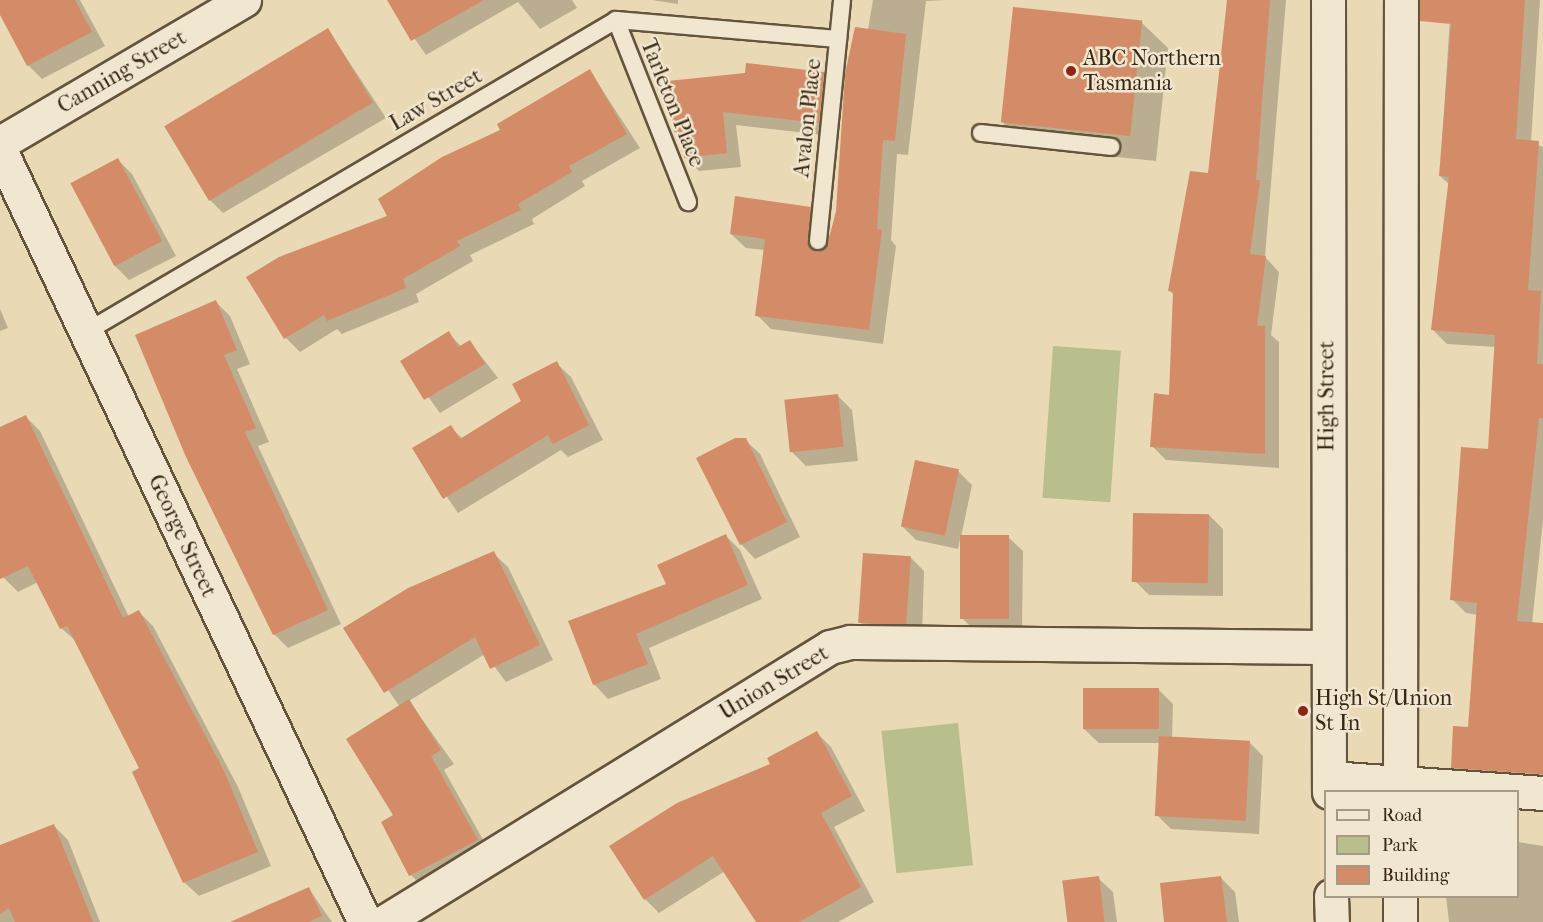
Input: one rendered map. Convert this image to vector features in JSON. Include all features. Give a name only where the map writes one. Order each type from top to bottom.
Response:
[{"type":"street","name":"Canning Street","points":[[0,143],[244,0]]},
{"type":"street","name":"High Street","points":[[1328,0],[1329,785]]},
{"type":"street","points":[[1400,787],[1401,0]]},
{"type":"street","name":"George Street","points":[[0,150],[365,922]]},
{"type":"street","name":"Union Street","points":[[384,922],[830,647],[850,642],[1328,647]]},
{"type":"street","points":[[1329,785],[1472,790]]},
{"type":"street","points":[[1519,792],[1543,793]]},
{"type":"street","points":[[1331,898],[1332,922]]},
{"type":"street","points":[[1400,898],[1400,922]]},
{"type":"lane","name":"Avalon Place","points":[[818,241],[842,0]]},
{"type":"lane","points":[[615,20],[838,39]]},
{"type":"lane","name":"Tarleton Place","points":[[615,20],[688,202]]},
{"type":"lane","name":"Law Street","points":[[86,332],[615,20]]},
{"type":"lane","points":[[981,133],[1111,147]]},
{"type":"green space","points":[[1053,346],[1121,351],[1110,502],[1042,498]]},
{"type":"green space","points":[[958,723],[973,865],[896,873],[881,731]]},
{"type":"building","points":[[0,0],[75,0],[92,32],[27,66],[0,15]]},
{"type":"building","points":[[387,0],[484,0],[411,41]]},
{"type":"building","points":[[1227,0],[1270,0],[1256,180],[1260,180],[1250,254],[1266,256],[1257,326],[1265,326],[1265,454],[1150,447],[1154,393],[1169,395],[1173,292],[1168,291],[1190,171],[1208,173]]},
{"type":"building","points":[[1420,0],[1525,0],[1516,139],[1539,141],[1528,290],[1541,291],[1537,364],[1543,364],[1543,418],[1539,418],[1517,621],[1543,623],[1543,774],[1451,768],[1453,726],[1468,727],[1477,603],[1450,600],[1461,447],[1488,449],[1495,335],[1431,330],[1449,177],[1439,176],[1451,24],[1420,21]]},
{"type":"building","name":"ABC Northern Tasmania","points":[[1013,7],[1142,21],[1130,136],[1001,122]]},
{"type":"building","points":[[855,27],[906,34],[895,141],[883,140],[877,229],[882,230],[869,330],[755,316],[765,239],[730,234],[735,196],[811,207],[808,245],[818,251],[827,247],[836,211],[845,74]]},
{"type":"building","points":[[328,28],[373,103],[209,201],[164,126]]},
{"type":"building","points":[[746,63],[824,72],[819,123],[723,112],[727,153],[684,158],[681,132],[674,132],[668,81],[745,73]]},
{"type":"building","points":[[590,69],[627,134],[569,166],[572,172],[518,204],[521,210],[457,241],[460,246],[403,279],[406,288],[327,321],[324,315],[284,339],[246,277],[279,257],[387,216],[378,199],[442,157],[500,130],[497,124]]},
{"type":"building","points":[[118,158],[162,241],[114,266],[70,183]]},
{"type":"building","points":[[216,300],[237,350],[224,355],[256,428],[245,432],[328,610],[273,635],[186,457],[135,335]]},
{"type":"building","points":[[449,331],[458,347],[470,340],[485,364],[424,400],[400,361]]},
{"type":"building","points":[[557,361],[589,425],[553,444],[548,435],[443,499],[412,448],[451,425],[460,439],[521,401],[512,384]]},
{"type":"building","points":[[838,394],[844,447],[790,452],[784,400]]},
{"type":"building","points":[[26,415],[123,618],[139,610],[224,771],[258,852],[183,883],[132,772],[139,768],[67,626],[60,629],[28,566],[0,579],[0,427]]},
{"type":"building","points":[[735,438],[746,438],[787,522],[740,545],[696,458]]},
{"type":"building","points":[[915,460],[959,469],[945,536],[901,527]]},
{"type":"building","points":[[1133,513],[1209,514],[1208,583],[1132,582]]},
{"type":"building","points":[[726,534],[748,585],[636,634],[648,664],[593,685],[568,621],[666,584],[657,565]]},
{"type":"building","points":[[960,535],[1009,535],[1009,619],[960,619]]},
{"type":"building","points":[[494,551],[540,645],[490,669],[475,637],[384,693],[343,628],[408,588]]},
{"type":"building","points":[[863,553],[911,556],[906,626],[858,623]]},
{"type":"building","points":[[1083,688],[1159,688],[1159,729],[1083,729]]},
{"type":"building","points":[[409,699],[441,750],[431,756],[478,840],[409,876],[381,822],[393,815],[346,739]]},
{"type":"building","points":[[817,731],[852,796],[821,813],[861,887],[799,922],[756,922],[713,856],[644,900],[609,846],[677,803],[770,764],[767,758]]},
{"type":"building","points":[[1159,736],[1250,741],[1246,821],[1155,816]]},
{"type":"building","points":[[54,824],[93,922],[15,922],[9,908],[0,914],[0,845]]},
{"type":"building","points":[[1099,876],[1105,922],[1067,922],[1062,881]]},
{"type":"building","points":[[1221,876],[1227,922],[1164,922],[1160,883]]},
{"type":"building","points":[[309,887],[322,916],[308,922],[230,922]]},
{"type":"place","name":"ABC Northern Tasmania","points":[[1071,71]]},
{"type":"place","name":"High St/Union St In","points":[[1303,711]]}]
